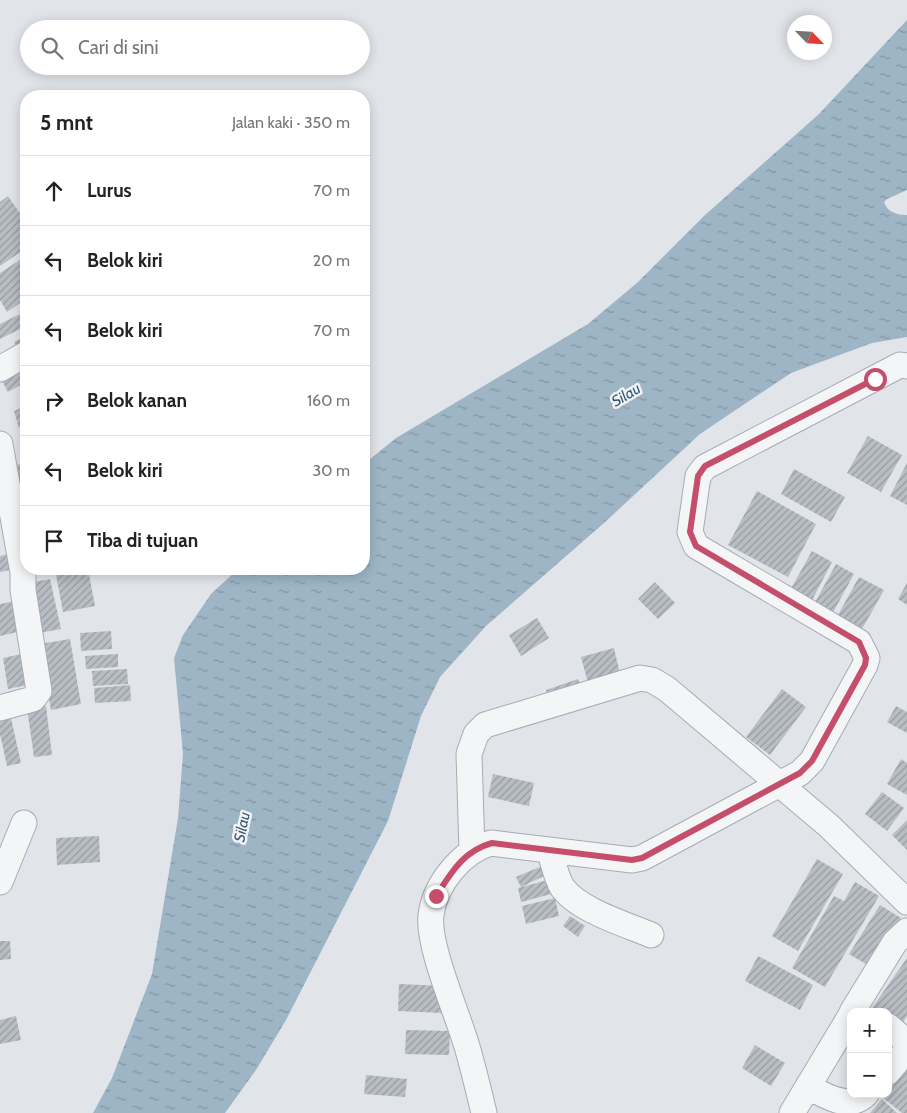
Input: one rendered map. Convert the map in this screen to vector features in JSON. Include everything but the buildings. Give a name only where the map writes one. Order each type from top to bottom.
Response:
[{"type":"street","points":[[0,370],[20,358]]},
{"type":"street","points":[[484,1113],[468,1051],[431,930],[431,915],[436,896],[452,870],[472,851],[492,843],[632,860],[642,858],[779,785],[800,773],[812,761],[865,665],[866,658],[859,642],[696,546],[690,532],[698,476],[705,466],[900,365],[907,366]]},
{"type":"street","points":[[0,444],[8,545],[20,567]]},
{"type":"street","points":[[0,708],[33,699],[39,691],[23,590],[23,575]]},
{"type":"street","points":[[472,851],[469,754],[476,734],[480,729],[485,725],[640,678],[652,680],[667,688],[779,785],[830,826],[907,902]]},
{"type":"street","points":[[0,882],[24,823]]},
{"type":"street","points":[[549,850],[561,886],[571,896],[588,908],[651,935]]},
{"type":"street","points":[[859,1008],[895,942],[907,931]]},
{"type":"street","points":[[792,1113],[847,1027]]},
{"type":"street","points":[[892,1029],[907,1042]]},
{"type":"street","points":[[892,1067],[907,1050]]},
{"type":"street","points":[[808,1086],[836,1101],[850,1101],[863,1098]]},
{"type":"water","name":"Silau","points":[[907,20],[907,190],[884,202],[887,208],[893,212],[907,215],[907,337],[872,343],[791,373],[700,434],[604,523],[486,626],[440,677],[421,716],[388,821],[286,1020],[256,1070],[225,1113],[93,1113],[112,1078],[152,974],[178,818],[183,754],[174,658],[183,635],[211,594],[232,575],[370,575],[370,459],[396,438],[588,324],[638,282],[705,215],[819,114]]},
{"type":"route","points":[[436,896],[452,870],[464,857],[479,847],[492,843],[632,860],[654,854],[800,773],[812,761],[865,665],[864,650],[859,642],[696,546],[690,532],[698,476],[705,466],[875,379]]}]
